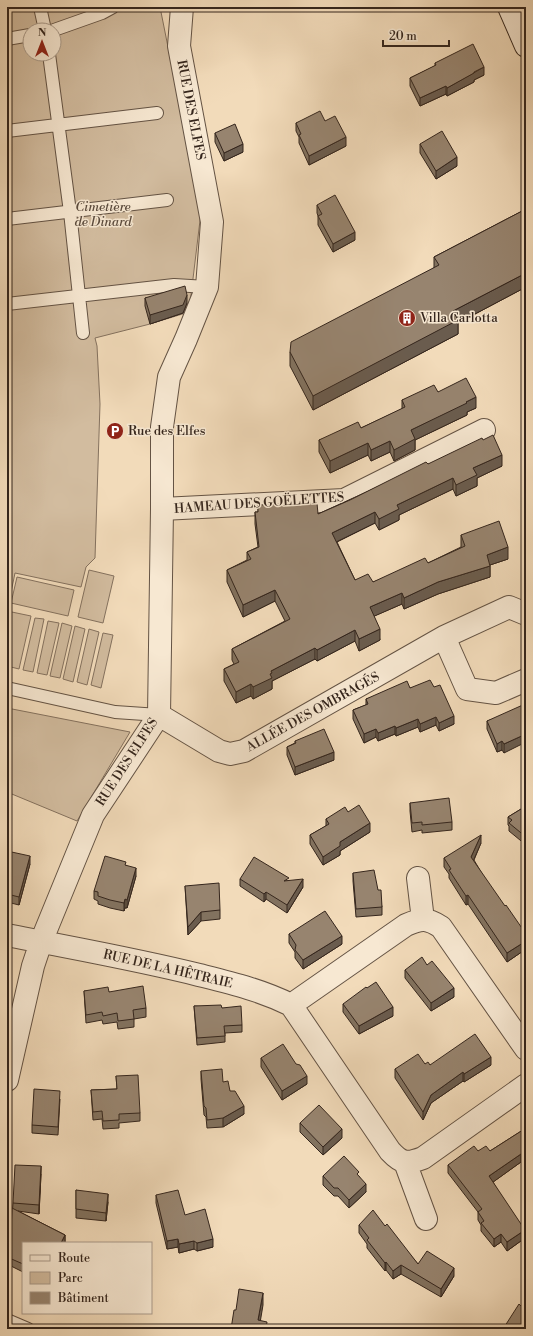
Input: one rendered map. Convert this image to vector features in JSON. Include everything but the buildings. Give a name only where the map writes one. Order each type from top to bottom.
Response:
[{"type":"street","name":"RUE DES ELFES","points":[[7,1080],[31,975],[41,942],[93,815],[159,715],[162,428],[169,377],[207,287],[212,222],[179,46],[182,7]]},
{"type":"street","points":[[509,7],[526,46]]},
{"type":"street","name":"HAMEAU DES GOËLETTES","points":[[162,509],[344,500],[484,430]]},
{"type":"street","name":"ALLÉE DES OMBRAGÉS","points":[[159,715],[219,751],[230,754],[244,751],[444,637],[509,607],[526,614]]},
{"type":"street","points":[[444,637],[467,689],[496,693],[526,680]]},
{"type":"street","points":[[418,878],[423,920]]},
{"type":"street","points":[[291,1005],[406,926],[417,920],[431,920],[441,927],[526,1049]]},
{"type":"street","name":"RUE DE LA HÊTRAIE","points":[[7,935],[190,973],[254,989],[272,995],[291,1005],[390,1151],[398,1160],[405,1162]]},
{"type":"street","points":[[426,1219],[405,1162],[411,1162],[423,1158],[526,1084]]},
{"type":"lane","points":[[40,7],[43,22]]},
{"type":"lane","points":[[62,27],[113,7]]},
{"type":"lane","points":[[7,39],[22,36]]},
{"type":"lane","points":[[50,62],[70,212],[83,333]]},
{"type":"lane","points":[[7,131],[157,113]]},
{"type":"lane","points":[[7,219],[166,200]]},
{"type":"lane","points":[[7,304],[174,284],[207,287]]},
{"type":"lane","points":[[7,688],[115,712],[159,715]]},
{"type":"lane","points":[[7,1320],[28,1329]]},
{"type":"green space","name":"Cimetière de Dinard","points":[[7,7],[160,7],[201,212],[189,312],[95,338],[97,346],[100,404],[95,558],[86,567],[81,587],[15,573],[8,607]]},
{"type":"green space","points":[[89,570],[114,576],[103,623],[78,617]]},
{"type":"green space","points":[[17,577],[74,590],[68,616],[11,603]]},
{"type":"green space","points":[[7,611],[31,616],[19,669],[7,666]]},
{"type":"green space","points":[[35,618],[44,619],[33,672],[23,670]]},
{"type":"green space","points":[[48,621],[59,623],[47,675],[37,673]]},
{"type":"green space","points":[[62,623],[72,626],[60,678],[50,676]]},
{"type":"green space","points":[[75,626],[85,629],[73,682],[63,679]]},
{"type":"green space","points":[[89,629],[99,632],[87,685],[77,682]]},
{"type":"green space","points":[[103,633],[113,635],[101,688],[91,685]]},
{"type":"green space","points":[[7,708],[130,732],[77,821],[7,792]]},
{"type":"place","name":"Villa Carlotta","points":[[407,318]]},
{"type":"place","name":"Rue des Elfes","points":[[115,431]]}]
